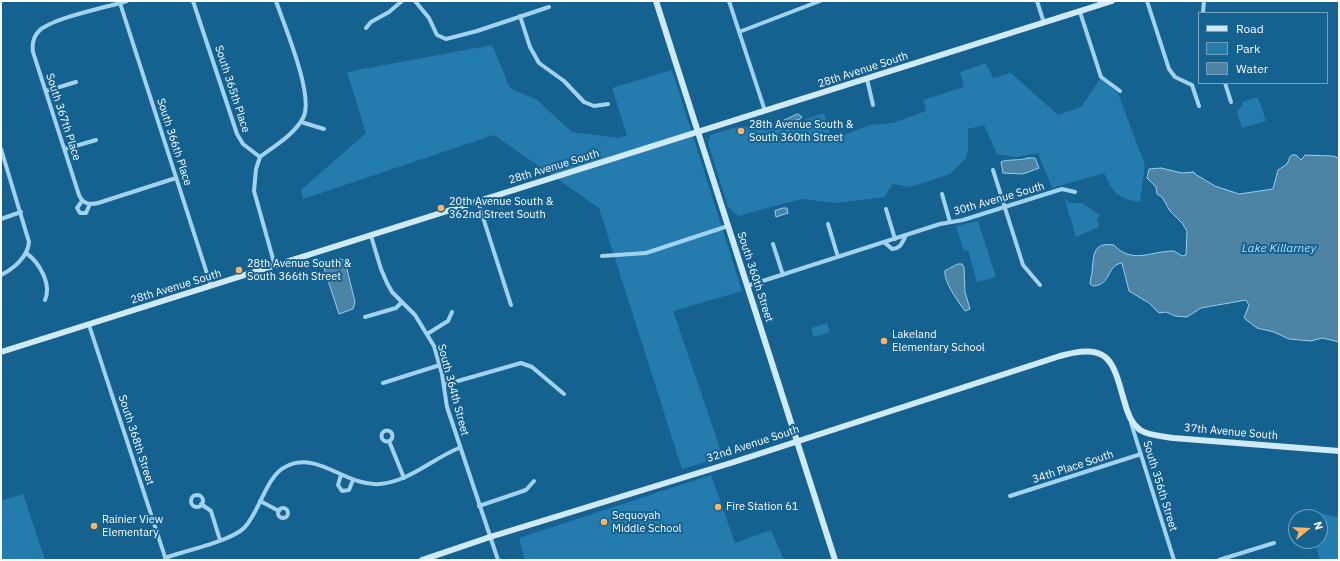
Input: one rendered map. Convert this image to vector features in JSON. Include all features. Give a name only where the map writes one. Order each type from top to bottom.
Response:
[{"type":"street","points":[[120,3],[128,1]]},
{"type":"street","name":"South 365th Place","points":[[193,1],[237,134],[243,144],[260,157]]},
{"type":"street","points":[[275,266],[254,191],[256,169],[260,157],[301,122],[307,106],[305,90],[276,1]]},
{"type":"street","points":[[366,28],[371,22],[389,12],[402,1]]},
{"type":"street","points":[[415,1],[425,12],[441,38],[449,39],[549,7]]},
{"type":"street","name":"South 360th Street","points":[[656,1],[835,560]]},
{"type":"street","points":[[729,1],[765,111]]},
{"type":"street","points":[[739,32],[820,1]]},
{"type":"street","points":[[1037,1],[1044,23]]},
{"type":"street","name":"28th Avenue South","points":[[1,352],[1112,1]]},
{"type":"street","points":[[1147,1],[1170,69],[1175,77],[1192,85],[1199,106]]},
{"type":"street","points":[[1203,12],[1204,1]]},
{"type":"street","name":"South 367th Place","points":[[89,204],[86,213],[80,213],[77,208],[82,201],[33,52],[34,41],[38,32],[51,24],[120,3]]},
{"type":"street","name":"South 366th Place","points":[[120,3],[211,286]]},
{"type":"street","points":[[1080,12],[1101,77],[1120,91]]},
{"type":"street","points":[[520,16],[530,47],[539,63],[564,81],[584,102],[594,106],[608,104]]},
{"type":"street","points":[[867,79],[873,105]]},
{"type":"street","points":[[46,91],[76,82]]},
{"type":"street","points":[[1225,84],[1231,102]]},
{"type":"street","points":[[301,122],[324,129]]},
{"type":"street","points":[[64,149],[96,140]]},
{"type":"street","points":[[1,149],[29,240],[26,253],[14,267],[1,275]]},
{"type":"street","points":[[993,170],[1023,265],[1040,286]]},
{"type":"street","points":[[82,201],[89,204],[176,178]]},
{"type":"street","name":"30th Avenue South","points":[[747,286],[906,235],[950,222],[963,220],[1062,189],[1075,192]]},
{"type":"street","points":[[942,194],[950,222]]},
{"type":"street","points":[[478,202],[511,305]]},
{"type":"street","points":[[886,209],[895,239]]},
{"type":"street","points":[[1,219],[21,212]]},
{"type":"street","points":[[828,224],[838,257]]},
{"type":"street","points":[[602,256],[646,253],[728,226]]},
{"type":"street","points":[[884,242],[892,250],[896,249],[901,247],[906,235]]},
{"type":"street","name":"South 364th Street","points":[[371,236],[384,277],[392,292],[415,315],[434,346],[444,385],[446,407],[498,560]]},
{"type":"street","points":[[773,244],[783,275]]},
{"type":"street","points":[[26,253],[36,261],[42,272],[47,291],[45,300]]},
{"type":"street","points":[[366,317],[396,308],[402,302]]},
{"type":"street","points":[[427,334],[448,321],[452,312]]},
{"type":"street","name":"South 368th Street","points":[[89,325],[165,559]]},
{"type":"street","name":"32nd Avenue South","points":[[422,560],[490,537],[727,464],[796,440],[1060,356],[1079,352],[1090,351],[1102,354],[1112,363],[1130,417]]},
{"type":"street","points":[[444,385],[521,363],[532,367],[564,394]]},
{"type":"street","points":[[383,384],[440,365]]},
{"type":"street","name":"37th Avenue South","points":[[1130,417],[1141,431],[1159,436],[1339,451]]},
{"type":"street","name":"South 356th Street","points":[[1130,417],[1174,560]]},
{"type":"street","points":[[389,441],[404,478]]},
{"type":"street","points":[[165,559],[220,540],[243,529],[251,520],[276,473],[287,465],[300,462],[315,464],[353,480],[367,484],[379,484],[404,478],[438,457],[459,448]]},
{"type":"street","name":"34th Place South","points":[[1010,496],[1141,454]]},
{"type":"street","points":[[341,475],[338,485],[342,491],[349,490],[353,480]]},
{"type":"street","points":[[479,506],[526,490],[534,480]]},
{"type":"street","points":[[260,501],[279,510]]},
{"type":"street","points":[[202,504],[211,512],[220,540]]},
{"type":"street","points":[[1219,560],[1274,543]]},
{"type":"green space","points":[[492,45],[510,88],[537,100],[572,132],[619,138],[627,135],[612,88],[672,70],[742,291],[673,311],[723,457],[682,469],[599,208],[494,135],[303,199],[301,190],[366,133],[347,72]]},
{"type":"green space","points":[[986,63],[993,78],[1011,73],[1058,115],[1081,107],[1100,79],[1116,91],[1145,165],[1140,202],[1126,199],[1117,194],[1110,186],[1104,173],[1052,188],[1038,153],[1016,157],[997,154],[984,125],[968,129],[968,150],[966,158],[950,174],[910,187],[892,184],[885,197],[835,203],[801,199],[738,216],[728,207],[708,143],[710,135],[740,126],[779,128],[824,113],[832,139],[870,125],[893,123],[926,111],[923,100],[964,87],[960,72]]},
{"type":"green space","points":[[1258,97],[1266,121],[1242,128],[1237,112],[1242,105],[1242,102]]},
{"type":"green space","points":[[1064,197],[1069,203],[1082,203],[1101,216],[1097,218],[1099,227],[1076,237]]},
{"type":"green space","points":[[978,221],[996,277],[977,282],[968,250],[964,251],[956,226]]},
{"type":"green space","points":[[827,323],[830,332],[814,337],[811,328]]},
{"type":"green space","name":"Sequoyah Middle School","points":[[711,475],[735,543],[771,530],[784,560],[525,560],[519,538]]},
{"type":"green space","points":[[23,494],[45,560],[1,560],[1,501]]},
{"type":"green space","points":[[1328,515],[1339,517],[1339,560],[1320,560],[1317,549],[1328,549]]},
{"type":"water","points":[[798,114],[802,117],[800,119],[783,125],[783,121]]},
{"type":"water","name":"Lake Killarney","points":[[1292,155],[1296,155],[1301,160],[1305,155],[1333,156],[1339,158],[1339,342],[1322,338],[1311,341],[1289,339],[1274,332],[1257,328],[1244,318],[1249,305],[1246,300],[1201,308],[1187,317],[1175,316],[1166,312],[1159,313],[1149,303],[1129,291],[1122,263],[1113,267],[1106,279],[1099,285],[1093,286],[1090,284],[1094,255],[1098,248],[1102,246],[1114,245],[1120,251],[1134,256],[1171,251],[1174,251],[1182,256],[1186,255],[1187,231],[1182,223],[1170,211],[1162,197],[1157,194],[1156,187],[1147,178],[1149,169],[1161,168],[1182,173],[1194,172],[1215,186],[1239,194],[1273,189],[1278,170],[1287,164]]},
{"type":"water","points":[[1035,158],[1039,168],[1023,174],[1003,173],[1001,162]]},
{"type":"water","points":[[787,208],[788,213],[776,217],[775,211]]},
{"type":"water","points":[[341,259],[345,261],[355,302],[353,309],[339,314],[324,268],[327,263]]},
{"type":"water","points":[[958,264],[962,264],[964,267],[965,292],[970,309],[965,311],[952,292],[945,275],[945,271]]},
{"type":"place","name":"28th Avenue South & South 360th Street","points":[[741,131]]},
{"type":"place","name":"20th Avenue South & 362nd Street South","points":[[441,208]]},
{"type":"place","name":"28th Avenue South & South 366th Street","points":[[239,270]]},
{"type":"place","name":"Lakeland Elementary School","points":[[884,341]]},
{"type":"place","name":"Fire Station 61","points":[[718,507]]},
{"type":"place","name":"Sequoyah Middle School","points":[[604,522]]},
{"type":"place","name":"Rainier View Elementary","points":[[94,526]]}]
